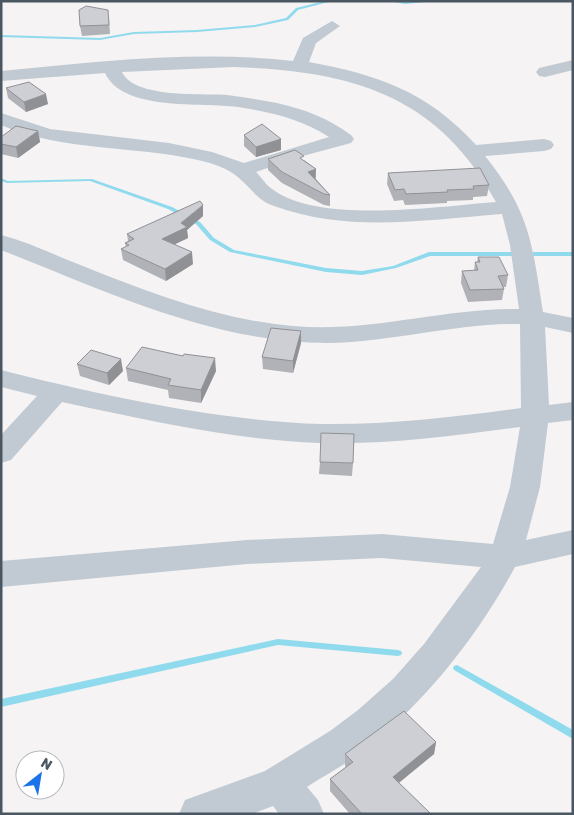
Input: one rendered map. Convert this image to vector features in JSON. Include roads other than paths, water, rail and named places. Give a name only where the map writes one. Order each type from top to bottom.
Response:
[{"type":"street","points":[[299,66],[309,41],[332,26]]},
{"type":"street","points":[[1,76],[194,62],[299,66],[338,73],[380,85],[418,103],[448,126],[472,151],[509,207],[516,223],[531,316],[536,415],[522,500],[504,557],[465,618],[415,681],[353,736],[279,783],[199,814]]},
{"type":"street","points":[[545,72],[573,65]]},
{"type":"street","points":[[111,68],[113,78],[124,87],[147,95],[224,100],[269,107],[309,118],[330,128],[344,140],[292,153],[243,170]]},
{"type":"street","points":[[1,118],[24,130],[61,139],[154,146],[196,153],[243,170],[265,194],[296,207],[329,215],[365,217],[509,207]]},
{"type":"street","points":[[472,151],[544,145]]},
{"type":"street","points":[[1,242],[196,316],[291,334],[332,335],[388,331],[476,319],[531,316],[573,326]]},
{"type":"street","points":[[1,378],[56,393],[222,424],[261,429],[347,434],[445,426],[573,411]]},
{"type":"street","points":[[1,453],[56,393]]},
{"type":"street","points":[[1,574],[247,552],[382,546],[504,557],[573,542]]},
{"type":"street","points":[[279,783],[304,814]]},
{"type":"waterway","points":[[1,36],[100,39],[134,33],[197,31],[255,26],[287,19],[297,9],[330,1]]},
{"type":"waterway","points":[[390,1],[405,3],[434,1]]},
{"type":"waterway","points":[[1,179],[7,182],[90,180],[170,208],[198,223],[212,239],[232,251],[326,270],[362,273],[394,267],[429,254],[573,254]]},
{"type":"waterway","points":[[1,703],[278,642],[398,653]]},
{"type":"waterway","points":[[457,668],[573,735]]}]
